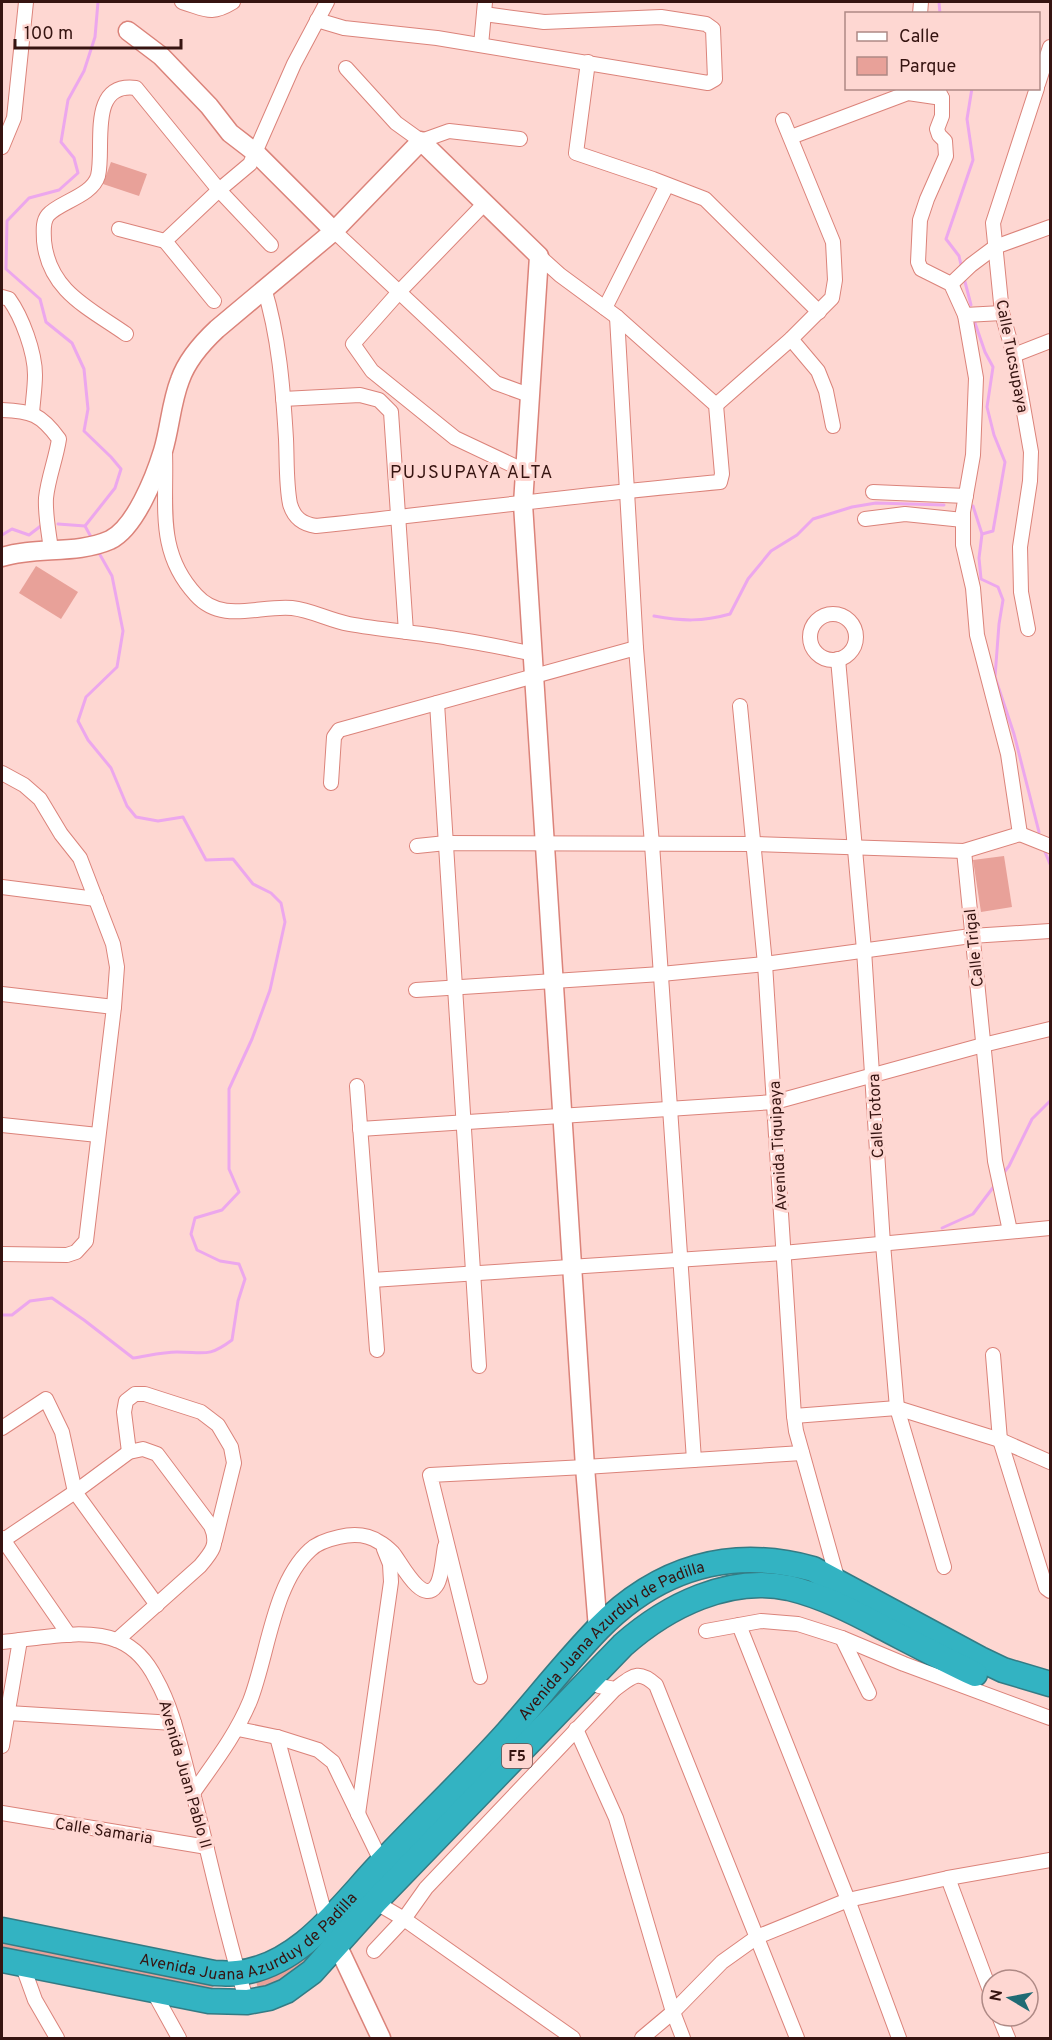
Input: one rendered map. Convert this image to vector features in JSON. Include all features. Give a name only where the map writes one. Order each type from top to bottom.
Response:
[{"type":"highway","name":"Avenida Juana Azurduy de Padilla","points":[[2,1930],[214,1973],[238,1973],[266,1965],[293,1952],[327,1922],[507,1733],[598,1629],[623,1607],[660,1583],[686,1571],[716,1562],[760,1559],[790,1562],[813,1569],[980,1659],[1003,1670],[1050,1684]]},
{"type":"highway","name":"Avenida Juana Azurduy de Padilla","points":[[12,1962],[209,2001],[247,2002],[269,1998],[286,1991],[312,1972],[375,1902],[623,1645],[656,1618],[676,1607],[706,1595],[733,1588],[770,1586],[809,1594],[838,1605],[945,1660],[994,1682],[1016,1691],[1050,1699]]},
{"type":"highway","points":[[526,1748],[540,1717],[584,1666],[598,1629],[622,1626],[662,1600],[671,1597],[706,1595]]},
{"type":"street","points":[[2,147],[14,118],[26,2]]},
{"type":"street","points":[[182,2],[211,11],[221,9],[233,2]]},
{"type":"street","points":[[165,241],[250,164],[294,64],[327,2]]},
{"type":"street","points":[[317,20],[344,28],[437,38],[708,83],[715,79],[713,29],[706,24],[661,17],[544,22],[485,8],[481,45]]},
{"type":"street","points":[[128,31],[161,56],[209,106],[230,133],[256,153],[334,231],[496,383],[529,395]]},
{"type":"street","points":[[1040,78],[1050,47]]},
{"type":"street","points":[[588,63],[576,153],[705,199],[819,312]]},
{"type":"street","points":[[264,288],[271,313],[283,399],[290,505],[300,522],[316,526],[523,504],[628,490],[720,483],[722,474],[716,405],[617,317],[560,275],[539,256],[421,141],[396,123],[345,68]]},
{"type":"street","points":[[126,334],[68,294],[57,281],[45,254],[43,227],[48,215],[88,190],[98,177],[101,122],[105,103],[114,92],[124,87],[136,88],[219,190],[271,245]]},
{"type":"street","name":"Calle Tucsupaya","points":[[1028,629],[1020,592],[1020,547],[1030,481],[1031,452],[1014,355],[1002,313],[993,224],[1036,90]]},
{"type":"street","points":[[791,137],[908,93],[940,94],[942,116],[938,129],[939,135],[945,141],[946,156],[920,220],[918,262],[921,268],[954,281]]},
{"type":"street","points":[[716,405],[791,339],[832,298],[835,280],[833,242],[783,120]]},
{"type":"street","points":[[2,557],[14,553],[91,546],[111,539],[125,528],[143,500],[165,442],[179,381],[188,362],[217,328],[334,231],[421,141],[448,131],[520,139]]},
{"type":"street","points":[[605,308],[668,185]]},
{"type":"street","points":[[485,203],[399,292],[353,344],[372,371],[455,438],[525,471]]},
{"type":"street","points":[[954,281],[995,247],[1050,227]]},
{"type":"street","points":[[119,229],[165,241],[214,302]]},
{"type":"street","points":[[539,256],[523,504],[585,1467],[598,1629]]},
{"type":"street","points":[[954,281],[965,315],[976,378],[974,455],[963,520],[963,545],[973,588],[977,635],[1008,754],[1020,834]]},
{"type":"street","points":[[2,297],[9,299],[17,310],[33,360],[35,375],[32,413]]},
{"type":"street","points":[[965,315],[1002,313]]},
{"type":"street","points":[[617,317],[636,648],[652,844],[693,1460]]},
{"type":"street","points":[[791,339],[818,371],[826,390],[833,426]]},
{"type":"street","points":[[1014,355],[1050,341]]},
{"type":"street","points":[[283,399],[360,395],[371,397],[386,405],[391,412],[406,632]]},
{"type":"street","points":[[2,410],[32,413],[50,426],[59,438],[46,501],[51,550]]},
{"type":"street","points":[[165,442],[164,504],[166,535],[172,559],[183,579],[208,606],[231,612],[291,608],[349,624],[484,643],[534,654]]},
{"type":"street","points":[[873,492],[966,496]]},
{"type":"street","points":[[865,519],[905,514],[963,520]]},
{"type":"street","points":[[331,783],[334,737],[339,730],[636,648]]},
{"type":"street","name":"Calle Totora","points":[[838,659],[864,950],[882,1244],[897,1408],[944,1567]]},
{"type":"street","points":[[437,703],[479,1365]]},
{"type":"street","name":"Avenida Tiquipaya","points":[[740,706],[765,964],[794,1416],[802,1453],[838,1581]]},
{"type":"street","points":[[2,773],[24,785],[40,799],[61,834],[80,858],[114,944],[117,967],[89,1233],[82,1247],[67,1255],[2,1254]]},
{"type":"street","points":[[417,846],[446,843],[754,844],[964,851],[1020,834],[1050,846]]},
{"type":"street","name":"Calle Trigal","points":[[964,851],[995,1161],[1010,1232]]},
{"type":"street","points":[[2,887],[96,899]]},
{"type":"street","points":[[416,990],[661,974],[765,964],[971,936],[1050,931]]},
{"type":"street","points":[[2,994],[114,1007]]},
{"type":"street","points":[[360,1129],[775,1102],[1050,1029]]},
{"type":"street","points":[[357,1086],[377,1350]]},
{"type":"street","points":[[2,1125],[98,1135]]},
{"type":"street","points":[[372,1280],[783,1253],[1050,1228]]},
{"type":"street","points":[[993,1355],[1000,1440],[1046,1588],[1050,1591]]},
{"type":"street","points":[[117,1640],[200,1566],[209,1555],[215,1542],[234,1463],[231,1447],[218,1425],[201,1412],[145,1394],[135,1394],[126,1401],[124,1412],[129,1452]]},
{"type":"street","points":[[2,1428],[46,1399],[62,1432],[75,1492],[157,1605]]},
{"type":"street","points":[[794,1416],[897,1408],[1000,1440],[1050,1462]]},
{"type":"street","points":[[69,1635],[2,1540],[75,1492],[129,1452],[143,1449],[157,1454],[211,1526],[215,1542]]},
{"type":"street","points":[[480,1677],[430,1475],[802,1453]]},
{"type":"street","points":[[193,1793],[238,1729],[251,1698],[280,1600],[295,1568],[311,1548],[348,1535],[364,1536],[392,1553],[414,1584],[421,1590],[430,1591],[436,1587],[439,1578],[446,1541]]},
{"type":"street","points":[[358,1814],[391,1582],[390,1564],[382,1545]]},
{"type":"street","points":[[706,1630],[761,1621],[798,1624],[842,1638],[904,1664],[1050,1718]]},
{"type":"street","points":[[739,1624],[848,1900],[899,2038]]},
{"type":"street","name":"Avenida Juan Pablo II","points":[[2,1642],[91,1635],[117,1640],[133,1650],[151,1670],[162,1690],[174,1723],[247,2002]]},
{"type":"street","points":[[842,1638],[870,1693]]},
{"type":"street","points":[[2,1740],[20,1640]]},
{"type":"street","points":[[374,1951],[404,1919],[426,1888],[615,1689],[637,1675],[646,1676],[656,1685],[797,2038]]},
{"type":"street","points":[[590,1679],[599,1686],[615,1689]]},
{"type":"street","points":[[8,1713],[174,1723]]},
{"type":"street","points":[[238,1729],[277,1737],[318,1750],[333,1762],[381,1863]]},
{"type":"street","points":[[576,1729],[616,1818],[673,2012],[683,2038]]},
{"type":"street","points":[[277,1737],[327,1922],[381,2038]]},
{"type":"street","name":"Calle Samaria","points":[[2,1813],[207,1846]]},
{"type":"street","points":[[642,2038],[673,2012],[722,1962],[757,1937],[848,1900],[948,1878],[1050,1860]]},
{"type":"street","points":[[948,1878],[982,1968]]},
{"type":"street","points":[[375,1902],[404,1919],[573,2038]]},
{"type":"street","points":[[12,1962],[57,2038]]},
{"type":"street","points":[[153,1991],[179,2038]]},
{"type":"green space","points":[[111,162],[147,174],[139,196],[103,184]]},
{"type":"green space","points":[[36,566],[78,592],[61,619],[19,593]]},
{"type":"green space","points":[[1004,856],[1012,907],[981,912],[973,860]]},
{"type":"green space","points":[[2,1939],[217,1983],[209,1991],[2,1952]]},
{"type":"green space","points":[[315,1943],[323,1947],[278,1986],[258,1988],[256,1982],[258,1978]]},
{"type":"waterway","points":[[58,524],[85,526],[115,488],[121,469],[84,431],[88,409],[84,369],[72,343],[46,322],[40,299],[6,269],[7,221],[29,198],[59,190],[78,173],[74,158],[61,142],[68,100],[84,71],[95,37],[98,2]]},
{"type":"waterway","points":[[939,2],[940,12]]},
{"type":"waterway","points":[[962,269],[959,256],[946,239],[973,160],[967,119],[972,90]]},
{"type":"waterway","points":[[964,278],[971,305]]},
{"type":"waterway","points":[[975,323],[993,367],[987,407],[994,435],[1005,462],[993,531],[982,534],[979,558],[981,579],[998,587],[1003,600],[995,677],[1014,734],[1039,832]]},
{"type":"waterway","points":[[654,616],[692,620],[730,614],[748,579],[771,551],[797,535],[813,519],[852,507],[876,503],[944,505]]},
{"type":"waterway","points":[[973,506],[982,534]]},
{"type":"waterway","points":[[2,535],[12,529],[29,535],[42,525]]},
{"type":"waterway","points":[[85,526],[91,537]]},
{"type":"waterway","points":[[2,1315],[12,1315],[30,1301],[52,1298],[133,1358],[172,1352],[206,1353],[232,1340],[238,1301],[245,1279],[239,1264],[220,1261],[197,1250],[191,1234],[195,1218],[222,1210],[239,1192],[229,1169],[229,1089],[252,1039],[270,990],[285,922],[281,903],[271,893],[253,884],[233,859],[206,860],[183,817],[158,821],[136,817],[127,806],[111,768],[88,740],[78,721],[86,697],[117,667],[123,631],[112,576],[99,553]]},
{"type":"waterway","points":[[1045,852],[1050,864]]},
{"type":"waterway","points":[[1002,1175],[1009,1166],[1032,1119],[1050,1101]]},
{"type":"waterway","points":[[942,1228],[973,1214],[995,1185]]},
{"type":"district","name":"PUJSUPAYA ALTA","points":[[472,472]]}]
